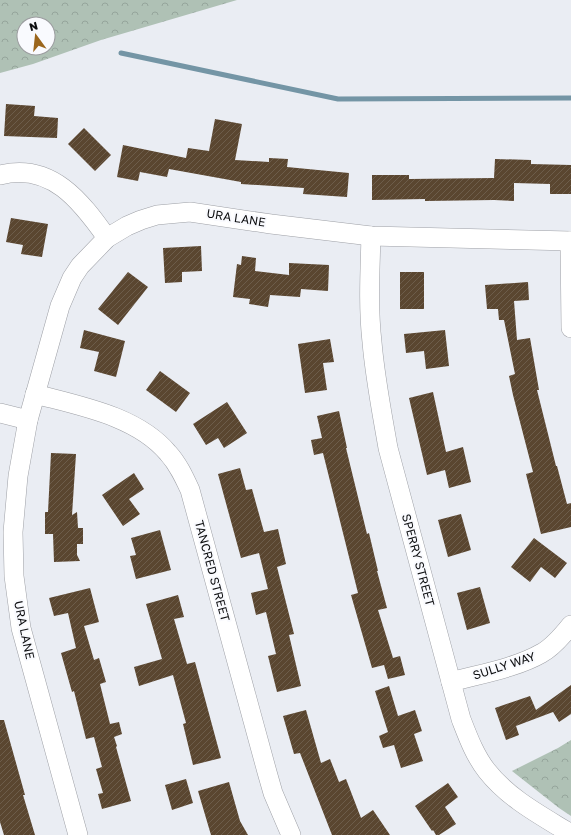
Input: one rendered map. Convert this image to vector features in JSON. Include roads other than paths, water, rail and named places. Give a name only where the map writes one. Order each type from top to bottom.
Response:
[{"type":"street","points":[[0,175],[17,172],[28,173],[47,178],[56,183],[74,196],[90,213],[108,238]]},
{"type":"street","name":"URA LANE","points":[[78,835],[21,628],[14,576],[13,532],[18,476],[28,420],[60,306],[72,278],[80,266],[90,254],[108,238],[127,226],[157,215],[190,212],[271,224],[371,236],[570,241]]},
{"type":"street","name":"SPERRY STREET","points":[[371,236],[370,277],[372,341],[388,448],[461,719],[470,743],[486,771],[499,785],[514,797],[571,834]]},
{"type":"street","points":[[570,241],[571,328]]},
{"type":"street","name":"TANCRED STREET","points":[[35,394],[115,417],[144,432],[153,439],[168,452],[180,468],[190,490],[266,772],[273,793],[291,835]]},
{"type":"street","points":[[0,413],[28,420]]},
{"type":"street","name":"SULLY WAY","points":[[451,682],[528,660],[543,653],[552,646],[571,625]]},
{"type":"waterway","points":[[121,53],[338,99],[571,98]]}]
